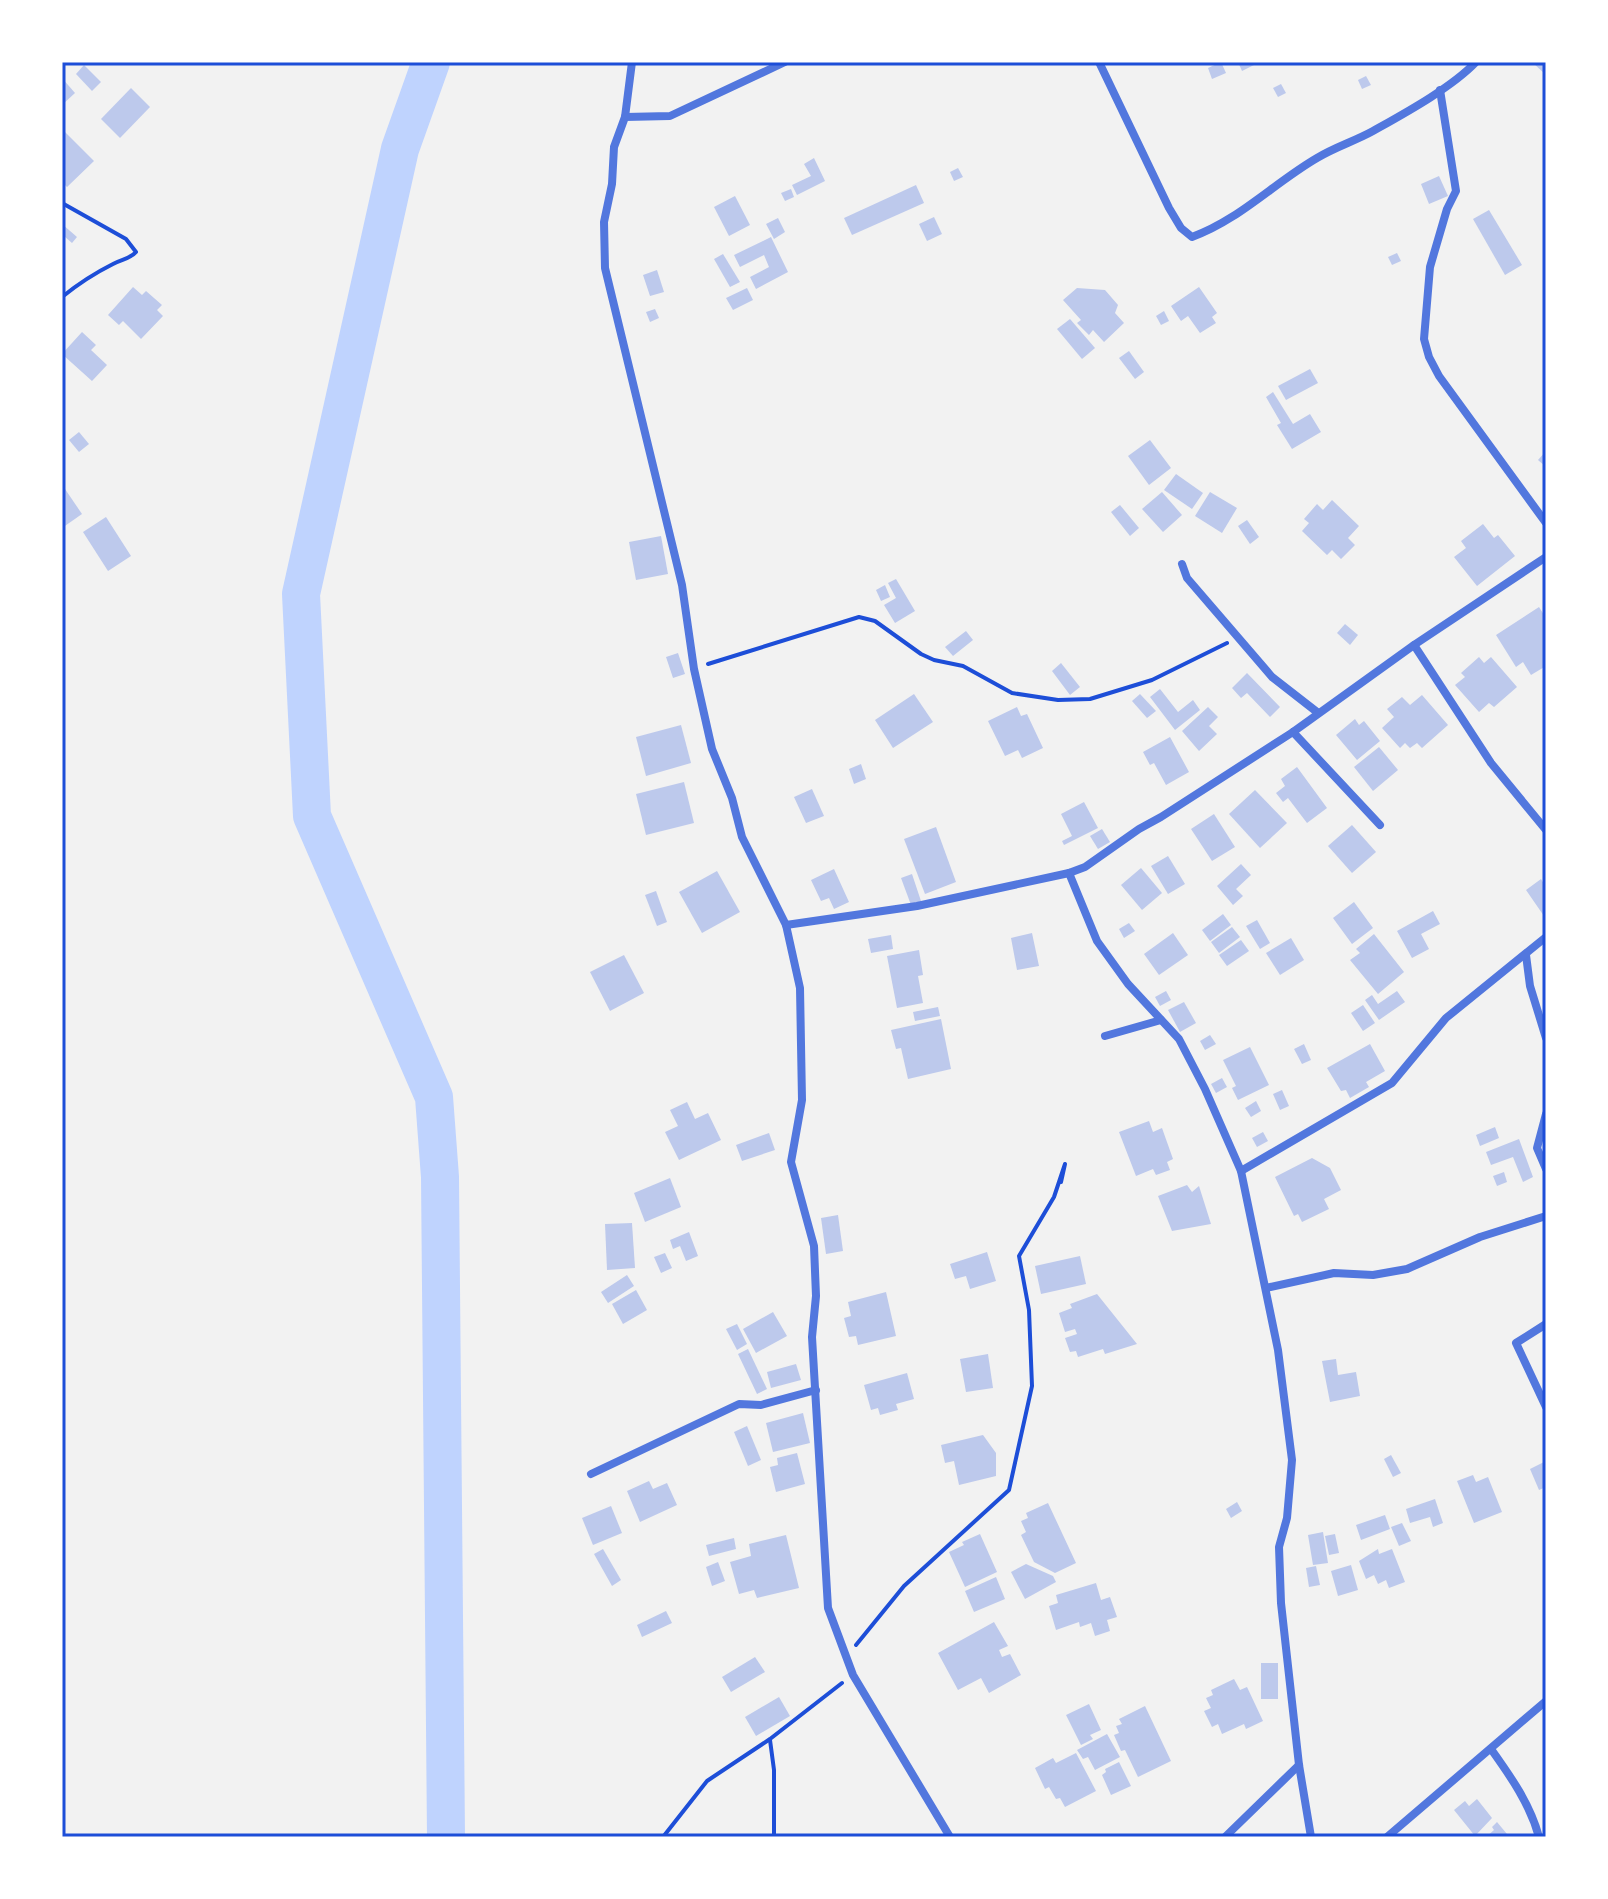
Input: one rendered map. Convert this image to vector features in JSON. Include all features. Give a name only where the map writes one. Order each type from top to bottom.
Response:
[{"type":"street","points":[[632,62],[625,117],[614,147],[612,184],[604,222],[605,268],[682,585],[694,669],[712,749],[732,798],[742,837],[786,925],[800,988],[802,1100],[791,1162],[814,1246],[816,1296],[812,1337],[828,1608],[853,1675],[950,1837]]},
{"type":"street","points":[[625,117],[670,116],[785,62]]},
{"type":"street","points":[[1099,62],[1169,208],[1181,228],[1192,237],[1230,220],[1273,185],[1440,90],[1462,76],[1476,62]]},
{"type":"street","points":[[1440,90],[1456,191],[1447,209],[1430,267],[1424,339],[1439,376],[1546,523]]},
{"type":"street","points":[[786,925],[917,906],[1085,867],[1139,829],[1293,732],[1317,712],[1546,557]]},
{"type":"street","points":[[1182,564],[1187,578],[1272,677],[1317,712]]},
{"type":"street","points":[[1414,645],[1491,763],[1546,830]]},
{"type":"street","points":[[1293,732],[1380,825]]},
{"type":"street","points":[[1069,873],[1097,941],[1128,984],[1179,1039],[1241,1171],[1278,1350],[1292,1460],[1287,1518],[1279,1547],[1284,1629],[1299,1765],[1311,1837]]},
{"type":"street","points":[[1241,1171],[1392,1083],[1446,1018],[1546,937]]},
{"type":"street","points":[[1526,955],[1530,986],[1546,1038]]},
{"type":"street","points":[[1105,1036],[1161,1020]]},
{"type":"street","points":[[1546,1114],[1537,1148],[1546,1169]]},
{"type":"street","points":[[1266,1288],[1334,1273],[1373,1275],[1407,1269],[1480,1237],[1546,1216]]},
{"type":"street","points":[[1546,1324],[1516,1343],[1546,1407]]},
{"type":"street","points":[[591,1474],[739,1404],[761,1405],[816,1390]]},
{"type":"street","points":[[1387,1837],[1546,1701]]},
{"type":"street","points":[[1491,1749],[1519,1789],[1539,1837]]},
{"type":"street","points":[[1225,1837],[1299,1765]]},
{"type":"path","points":[[62,203],[126,239],[136,252],[133,257],[116,262],[86,279],[62,297]]},
{"type":"path","points":[[694,669],[859,617],[875,621],[921,654],[963,666],[1012,693],[1058,700],[1090,699],[1152,680],[1239,639]]},
{"type":"path","points":[[846,1657],[904,1586],[1009,1490],[1032,1386],[1029,1310],[1019,1256],[1054,1197],[1065,1164],[1061,1182]]},
{"type":"path","points":[[663,1837],[707,1781],[770,1739],[853,1675]]},
{"type":"path","points":[[770,1739],[774,1770],[774,1837]]},
{"type":"building","points":[[1221,62],[1226,73],[1212,79],[1208,68]]},
{"type":"building","points":[[1238,62],[1260,62],[1242,71]]},
{"type":"building","points":[[1532,62],[1546,62],[1546,75]]},
{"type":"building","points":[[84,65],[101,82],[92,91],[76,74]]},
{"type":"building","points":[[1366,76],[1371,85],[1362,89],[1358,80]]},
{"type":"building","points":[[62,78],[75,93],[62,105]]},
{"type":"building","points":[[1281,84],[1286,93],[1278,97],[1273,88]]},
{"type":"building","points":[[131,88],[150,107],[120,138],[101,119]]},
{"type":"building","points":[[62,129],[94,161],[67,187],[62,182],[62,166],[65,163],[62,160]]},
{"type":"building","points":[[814,158],[825,181],[797,195],[792,185],[811,176],[804,164]]},
{"type":"building","points":[[958,168],[963,177],[954,181],[950,172]]},
{"type":"building","points":[[1439,176],[1448,196],[1429,204],[1421,184]]},
{"type":"building","points":[[916,185],[924,203],[852,235],[844,218]]},
{"type":"building","points":[[791,189],[794,197],[785,201],[781,193]]},
{"type":"building","points":[[735,196],[750,225],[729,236],[714,207]]},
{"type":"building","points":[[1489,210],[1522,265],[1505,275],[1473,219]]},
{"type":"building","points":[[934,217],[942,234],[927,241],[919,224]]},
{"type":"building","points":[[778,218],[785,232],[774,239],[766,224]]},
{"type":"building","points":[[62,224],[77,237],[72,243],[64,236],[62,239]]},
{"type":"building","points":[[771,237],[788,272],[756,289],[750,277],[769,267],[764,255],[740,267],[734,255]]},
{"type":"building","points":[[1397,253],[1401,261],[1392,265],[1388,257]]},
{"type":"building","points":[[723,254],[740,282],[730,287],[714,259]]},
{"type":"building","points":[[657,270],[664,292],[650,296],[643,275]]},
{"type":"building","points":[[133,287],[142,295],[146,291],[162,305],[157,310],[163,316],[141,339],[123,321],[119,325],[108,315]]},
{"type":"building","points":[[1199,287],[1217,313],[1212,317],[1216,323],[1200,333],[1188,316],[1181,321],[1171,306]]},
{"type":"building","points":[[747,288],[753,300],[733,310],[726,298]]},
{"type":"building","points":[[1077,288],[1105,290],[1118,305],[1115,313],[1124,323],[1104,342],[1093,330],[1089,335],[1077,323],[1081,320],[1063,300]]},
{"type":"building","points":[[655,309],[659,318],[650,322],[646,312]]},
{"type":"building","points":[[1164,311],[1169,321],[1161,325],[1156,316]]},
{"type":"building","points":[[1070,319],[1095,348],[1082,359],[1057,329]]},
{"type":"building","points":[[82,332],[96,345],[91,350],[107,365],[92,381],[62,354]]},
{"type":"building","points":[[1129,351],[1144,372],[1135,379],[1119,358]]},
{"type":"building","points":[[1310,369],[1318,383],[1286,400],[1278,386]]},
{"type":"building","points":[[1273,392],[1293,424],[1310,414],[1321,432],[1292,449],[1277,425],[1281,423],[1266,397]]},
{"type":"building","points":[[79,432],[89,444],[79,452],[69,440]]},
{"type":"building","points":[[1150,440],[1171,468],[1149,485],[1128,456]]},
{"type":"building","points":[[1546,451],[1546,467],[1538,460]]},
{"type":"building","points":[[1176,474],[1203,493],[1192,509],[1164,490]]},
{"type":"building","points":[[65,489],[82,514],[62,528],[62,492]]},
{"type":"building","points":[[1162,492],[1182,515],[1163,532],[1142,509]]},
{"type":"building","points":[[1210,492],[1237,508],[1222,533],[1195,516]]},
{"type":"building","points":[[1332,500],[1359,526],[1348,538],[1355,545],[1341,559],[1332,550],[1327,555],[1302,531],[1309,523],[1304,519],[1317,504],[1323,510]]},
{"type":"building","points":[[1120,505],[1139,528],[1130,536],[1111,512]]},
{"type":"building","points":[[106,517],[131,556],[108,571],[83,532]]},
{"type":"building","points":[[1247,520],[1259,537],[1250,544],[1238,526]]},
{"type":"building","points":[[1483,524],[1494,538],[1498,535],[1515,556],[1477,586],[1454,557],[1466,548],[1461,541]]},
{"type":"building","points":[[661,536],[668,574],[636,580],[629,542]]},
{"type":"building","points":[[896,579],[915,611],[895,623],[884,605],[896,598],[888,583]]},
{"type":"building","points":[[885,585],[890,597],[881,601],[876,590]]},
{"type":"building","points":[[1539,607],[1546,618],[1546,666],[1531,675],[1523,662],[1516,667],[1496,635]]},
{"type":"building","points":[[1345,624],[1358,635],[1350,645],[1337,633]]},
{"type":"building","points":[[966,631],[973,640],[953,656],[945,647]]},
{"type":"building","points":[[678,653],[685,674],[673,678],[666,657]]},
{"type":"building","points":[[1479,657],[1484,663],[1491,657],[1517,687],[1494,707],[1489,703],[1479,712],[1455,685],[1465,677],[1461,673]]},
{"type":"building","points":[[1061,663],[1080,687],[1070,695],[1052,671]]},
{"type":"building","points":[[1247,673],[1280,707],[1270,717],[1247,693],[1241,698],[1232,688]]},
{"type":"building","points":[[1160,689],[1178,712],[1193,700],[1200,710],[1175,730],[1150,697]]},
{"type":"building","points":[[914,694],[933,722],[893,748],[875,720]]},
{"type":"building","points":[[1140,694],[1156,711],[1147,718],[1132,701]]},
{"type":"building","points":[[1422,695],[1448,725],[1422,748],[1417,743],[1410,748],[1405,743],[1400,748],[1382,728],[1394,717],[1387,709],[1402,697],[1410,705]]},
{"type":"building","points":[[1017,707],[1021,716],[1027,714],[1043,748],[1022,758],[1018,750],[1005,756],[988,721]]},
{"type":"building","points":[[1208,707],[1218,717],[1209,726],[1217,734],[1199,751],[1182,731]]},
{"type":"building","points":[[1355,719],[1359,725],[1364,721],[1380,741],[1357,760],[1336,735]]},
{"type":"building","points":[[681,725],[691,763],[646,776],[636,737]]},
{"type":"building","points":[[1170,737],[1189,772],[1166,785],[1154,763],[1150,765],[1143,752]]},
{"type":"building","points":[[1379,747],[1398,770],[1373,791],[1354,767]]},
{"type":"building","points":[[861,764],[866,779],[854,784],[849,769]]},
{"type":"building","points":[[1297,767],[1327,808],[1307,823],[1288,798],[1283,802],[1276,793],[1285,786],[1281,779]]},
{"type":"building","points":[[684,782],[694,823],[646,835],[636,794]]},
{"type":"building","points":[[812,789],[824,816],[806,823],[794,797]]},
{"type":"building","points":[[1255,790],[1287,823],[1260,848],[1229,814]]},
{"type":"building","points":[[1084,802],[1098,828],[1064,845],[1062,841],[1072,836],[1061,814]]},
{"type":"building","points":[[1214,814],[1235,847],[1212,861],[1191,829]]},
{"type":"building","points":[[1352,825],[1376,852],[1352,873],[1328,846]]},
{"type":"building","points":[[936,827],[956,882],[925,894],[904,839]]},
{"type":"building","points":[[1102,829],[1110,842],[1098,849],[1090,836]]},
{"type":"building","points":[[1168,856],[1185,884],[1168,894],[1151,866]]},
{"type":"building","points":[[1241,864],[1251,875],[1236,889],[1243,896],[1233,905],[1217,886]]},
{"type":"building","points":[[1141,868],[1162,893],[1142,910],[1121,885]]},
{"type":"building","points":[[834,869],[849,902],[834,909],[829,898],[821,901],[811,880]]},
{"type":"building","points":[[717,871],[740,912],[702,933],[679,892]]},
{"type":"building","points":[[912,874],[921,901],[911,905],[901,878]]},
{"type":"building","points":[[1541,879],[1546,883],[1546,919],[1526,890]]},
{"type":"building","points":[[656,891],[667,922],[657,926],[645,895]]},
{"type":"building","points":[[1354,902],[1373,928],[1352,944],[1333,918]]},
{"type":"building","points":[[1433,911],[1440,924],[1421,934],[1429,949],[1412,958],[1397,931]]},
{"type":"building","points":[[1223,914],[1231,925],[1210,941],[1202,930]]},
{"type":"building","points":[[1257,920],[1270,943],[1260,949],[1246,926]]},
{"type":"building","points":[[1129,923],[1135,931],[1124,938],[1119,929]]},
{"type":"building","points":[[1232,927],[1240,937],[1219,953],[1211,942]]},
{"type":"building","points":[[1032,933],[1039,966],[1017,970],[1011,938]]},
{"type":"building","points":[[1173,933],[1188,955],[1159,975],[1144,954]]},
{"type":"building","points":[[1374,934],[1404,972],[1378,994],[1350,960],[1360,953],[1356,949]]},
{"type":"building","points":[[891,935],[893,949],[871,953],[868,939]]},
{"type":"building","points":[[1291,938],[1304,960],[1280,975],[1266,953]]},
{"type":"building","points":[[1241,940],[1249,951],[1227,966],[1219,955]]},
{"type":"building","points":[[919,950],[923,975],[918,976],[923,1003],[897,1008],[887,956]]},
{"type":"building","points":[[624,955],[644,993],[610,1011],[590,972]]},
{"type":"building","points":[[1166,991],[1171,1000],[1160,1006],[1155,997]]},
{"type":"building","points":[[1397,991],[1405,1002],[1379,1020],[1365,1000],[1372,995],[1378,1004]]},
{"type":"building","points":[[1184,1002],[1196,1023],[1180,1032],[1168,1010]]},
{"type":"building","points":[[1363,1005],[1375,1023],[1363,1031],[1351,1013]]},
{"type":"building","points":[[938,1007],[940,1016],[915,1021],[913,1012]]},
{"type":"building","points":[[941,1019],[951,1069],[908,1079],[901,1048],[896,1049],[891,1030]]},
{"type":"building","points":[[1210,1035],[1216,1044],[1205,1050],[1200,1041]]},
{"type":"building","points":[[1304,1044],[1311,1060],[1302,1064],[1294,1049]]},
{"type":"building","points":[[1370,1044],[1385,1071],[1366,1082],[1369,1087],[1350,1098],[1346,1090],[1341,1091],[1327,1068]]},
{"type":"building","points":[[1250,1047],[1269,1085],[1238,1100],[1232,1088],[1236,1086],[1223,1060]]},
{"type":"building","points":[[1222,1078],[1227,1087],[1216,1093],[1211,1084]]},
{"type":"building","points":[[1282,1090],[1289,1106],[1280,1110],[1273,1094]]},
{"type":"building","points":[[1256,1101],[1261,1111],[1251,1117],[1245,1108]]},
{"type":"building","points":[[687,1102],[695,1119],[708,1113],[721,1140],[679,1160],[665,1132],[678,1126],[670,1110]]},
{"type":"building","points":[[1149,1121],[1153,1132],[1162,1128],[1173,1159],[1167,1162],[1170,1170],[1156,1175],[1153,1169],[1136,1176],[1119,1132]]},
{"type":"building","points":[[1495,1127],[1499,1138],[1480,1146],[1476,1135]]},
{"type":"building","points":[[1263,1132],[1268,1141],[1257,1147],[1252,1138]]},
{"type":"building","points":[[769,1133],[775,1150],[742,1161],[736,1145]]},
{"type":"building","points":[[1519,1139],[1533,1177],[1523,1182],[1513,1157],[1491,1165],[1486,1152]]},
{"type":"building","points":[[1312,1158],[1330,1168],[1341,1190],[1324,1199],[1329,1209],[1302,1222],[1298,1214],[1294,1216],[1275,1177]]},
{"type":"building","points":[[1504,1172],[1507,1182],[1497,1186],[1493,1176]]},
{"type":"building","points":[[670,1178],[681,1207],[645,1222],[634,1193]]},
{"type":"building","points":[[1187,1185],[1192,1192],[1199,1186],[1211,1224],[1172,1231],[1158,1196]]},
{"type":"building","points":[[838,1215],[843,1251],[826,1254],[821,1218]]},
{"type":"building","points":[[632,1223],[635,1268],[607,1270],[605,1224]]},
{"type":"building","points":[[689,1232],[698,1256],[686,1261],[680,1246],[673,1249],[670,1240]]},
{"type":"building","points":[[987,1252],[996,1281],[970,1289],[966,1276],[955,1279],[950,1264]]},
{"type":"building","points":[[665,1253],[672,1268],[661,1273],[654,1257]]},
{"type":"building","points":[[1080,1256],[1086,1284],[1041,1294],[1035,1266]]},
{"type":"building","points":[[627,1275],[634,1286],[608,1303],[601,1292]]},
{"type":"building","points":[[636,1290],[647,1310],[623,1324],[612,1304]]},
{"type":"building","points":[[886,1292],[896,1336],[858,1345],[856,1336],[849,1337],[844,1318],[851,1316],[848,1302]]},
{"type":"building","points":[[1097,1294],[1137,1344],[1105,1354],[1103,1349],[1078,1357],[1076,1351],[1070,1352],[1065,1338],[1077,1334],[1075,1329],[1065,1332],[1059,1313],[1072,1308],[1070,1304]]},
{"type":"building","points":[[773,1312],[787,1336],[756,1353],[743,1329]]},
{"type":"building","points":[[737,1324],[747,1344],[737,1350],[726,1329]]},
{"type":"building","points":[[748,1349],[767,1389],[757,1394],[738,1354]]},
{"type":"building","points":[[988,1354],[993,1388],[966,1392],[960,1359]]},
{"type":"building","points":[[1336,1359],[1338,1375],[1356,1372],[1360,1396],[1330,1402],[1322,1361]]},
{"type":"building","points":[[796,1364],[801,1380],[771,1388],[767,1372]]},
{"type":"building","points":[[907,1373],[914,1399],[896,1404],[898,1410],[880,1415],[878,1408],[871,1410],[864,1385]]},
{"type":"building","points":[[803,1413],[810,1443],[773,1452],[766,1423]]},
{"type":"building","points":[[747,1426],[761,1460],[748,1466],[734,1432]]},
{"type":"building","points":[[983,1435],[996,1453],[996,1476],[959,1485],[954,1461],[945,1463],[941,1445]]},
{"type":"building","points":[[797,1453],[805,1484],[776,1492],[770,1467],[778,1465],[777,1458]]},
{"type":"building","points":[[1391,1455],[1401,1473],[1393,1477],[1384,1459]]},
{"type":"building","points":[[1546,1461],[1546,1487],[1539,1490],[1530,1469]]},
{"type":"building","points":[[1473,1475],[1476,1482],[1488,1477],[1502,1512],[1474,1523],[1457,1481]]},
{"type":"building","points":[[649,1481],[653,1489],[667,1483],[677,1505],[640,1522],[627,1491]]},
{"type":"building","points":[[1435,1499],[1443,1523],[1433,1527],[1430,1517],[1410,1523],[1406,1509]]},
{"type":"building","points":[[1237,1502],[1242,1511],[1231,1518],[1226,1509]]},
{"type":"building","points":[[1048,1503],[1076,1563],[1055,1573],[1034,1562],[1021,1535],[1026,1532],[1021,1521],[1028,1518],[1026,1513]]},
{"type":"building","points":[[611,1506],[622,1533],[593,1545],[582,1518]]},
{"type":"building","points":[[1385,1515],[1390,1529],[1361,1540],[1356,1525]]},
{"type":"building","points":[[1402,1523],[1411,1541],[1399,1546],[1391,1527]]},
{"type":"building","points":[[1323,1532],[1328,1563],[1313,1565],[1308,1535]]},
{"type":"building","points":[[980,1534],[997,1572],[965,1587],[949,1552]]},
{"type":"building","points":[[1335,1534],[1339,1553],[1329,1555],[1325,1536]]},
{"type":"building","points":[[786,1535],[799,1588],[757,1598],[754,1590],[739,1594],[730,1562],[751,1556],[749,1544]]},
{"type":"building","points":[[734,1538],[736,1549],[709,1556],[706,1545]]},
{"type":"building","points":[[603,1549],[621,1580],[612,1586],[594,1554]]},
{"type":"building","points":[[1378,1549],[1379,1554],[1392,1549],[1405,1582],[1389,1588],[1386,1580],[1378,1584],[1374,1575],[1366,1579],[1359,1561]]},
{"type":"building","points":[[718,1562],[725,1581],[712,1586],[706,1567]]},
{"type":"building","points":[[1026,1564],[1053,1576],[1056,1582],[1025,1599],[1011,1572]]},
{"type":"building","points":[[1351,1565],[1358,1590],[1338,1596],[1331,1571]]},
{"type":"building","points":[[1316,1566],[1320,1585],[1309,1587],[1306,1568]]},
{"type":"building","points":[[996,1577],[1005,1599],[974,1612],[965,1591]]},
{"type":"building","points":[[1096,1583],[1101,1600],[1110,1597],[1117,1617],[1107,1620],[1110,1631],[1095,1636],[1091,1623],[1080,1627],[1079,1622],[1056,1630],[1049,1606],[1058,1603],[1056,1595]]},
{"type":"building","points":[[666,1611],[672,1623],[642,1637],[637,1625]]},
{"type":"building","points":[[994,1622],[1008,1646],[999,1650],[1002,1657],[1010,1654],[1021,1675],[989,1693],[981,1678],[958,1690],[938,1653]]},
{"type":"building","points":[[755,1657],[765,1672],[731,1692],[722,1677]]},
{"type":"building","points":[[1261,1663],[1278,1663],[1278,1699],[1261,1699]]},
{"type":"building","points":[[1234,1679],[1240,1690],[1247,1687],[1263,1721],[1246,1729],[1244,1724],[1222,1734],[1218,1724],[1212,1727],[1204,1711],[1211,1708],[1206,1698],[1213,1695],[1211,1690]]},
{"type":"building","points":[[779,1697],[790,1716],[756,1736],[745,1717]]},
{"type":"building","points":[[1089,1704],[1101,1730],[1090,1735],[1093,1739],[1081,1745],[1066,1715]]},
{"type":"building","points":[[1145,1706],[1171,1761],[1138,1777],[1114,1735],[1119,1733],[1116,1726],[1122,1724],[1119,1719]]},
{"type":"building","points":[[1107,1734],[1120,1757],[1095,1770],[1088,1757],[1083,1759],[1077,1750]]},
{"type":"building","points":[[1076,1753],[1096,1791],[1065,1807],[1049,1787],[1045,1789],[1035,1768],[1053,1758],[1056,1763]]},
{"type":"building","points":[[1119,1762],[1131,1786],[1111,1795],[1102,1775],[1105,1769]]},
{"type":"building","points":[[1477,1799],[1492,1818],[1475,1836],[1454,1810],[1465,1801],[1469,1806]]},
{"type":"building","points":[[1497,1822],[1507,1834],[1504,1837],[1486,1837],[1494,1830],[1492,1827]]},
{"type":"waterway","points":[[431,62],[400,149],[301,594],[312,816],[434,1097],[440,1177],[446,1837]]}]
